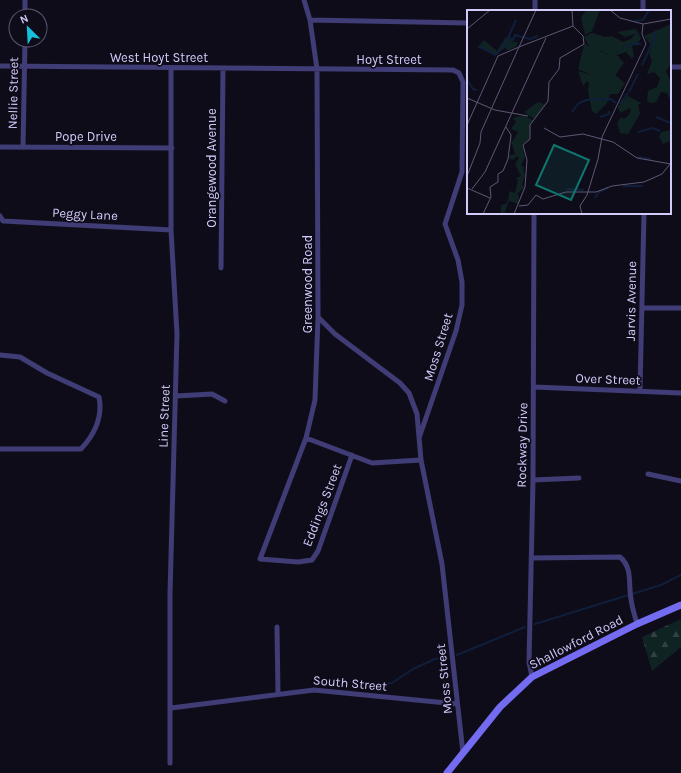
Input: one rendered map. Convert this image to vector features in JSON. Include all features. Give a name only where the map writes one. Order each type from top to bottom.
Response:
[{"type":"street","name":"Greenwood Road","points":[[260,559],[306,438],[315,400],[318,317],[317,69],[310,20],[304,0]]},
{"type":"street","points":[[310,20],[467,23]]},
{"type":"street","name":"Nellie Street","points":[[23,146],[25,48]]},
{"type":"street","name":"West Hoyt Street","points":[[0,66],[171,69],[317,69]]},
{"type":"street","name":"Orangewood Avenue","points":[[221,268],[223,68]]},
{"type":"street","name":"Line Street","points":[[170,763],[170,594],[177,334],[171,230],[171,69]]},
{"type":"street","name":"Hoyt Street","points":[[317,69],[453,70],[460,73]]},
{"type":"street","name":"Moss Street","points":[[419,438],[456,331],[462,305],[462,282],[458,260],[446,224],[462,172],[463,82],[460,73]]},
{"type":"street","name":"Pope Drive","points":[[0,147],[172,148]]},
{"type":"street","name":"Rockway Drive","points":[[532,677],[529,662],[533,480],[534,214]]},
{"type":"street","name":"Jarvis Avenue","points":[[640,390],[644,214]]},
{"type":"street","name":"Peggy Lane","points":[[0,216],[3,221],[171,230]]},
{"type":"street","points":[[643,308],[681,308]]},
{"type":"street","name":"Moss Street","points":[[318,317],[335,334],[400,383],[409,393],[417,414],[421,460],[442,564],[463,753]]},
{"type":"street","points":[[0,355],[20,357],[47,373],[99,397],[101,409],[93,436],[81,449],[0,449]]},
{"type":"street","name":"Over Street","points":[[534,388],[640,390],[666,394],[681,393]]},
{"type":"street","points":[[176,396],[212,394],[225,401]]},
{"type":"street","points":[[306,438],[372,463],[421,460]]},
{"type":"street","name":"Eddings Street","points":[[260,559],[298,562],[312,560],[318,551],[352,455]]},
{"type":"street","points":[[648,474],[681,481]]},
{"type":"street","points":[[533,480],[579,478]]},
{"type":"street","points":[[531,558],[620,557],[626,562],[629,570],[631,598],[637,624]]},
{"type":"street","name":"Shallowford Road","points":[[448,773],[500,707],[532,677],[637,624],[681,605]]},
{"type":"street","points":[[277,627],[278,694]]},
{"type":"street","name":"South Street","points":[[171,708],[278,694],[320,691],[457,704]]},
{"type":"green space","points":[[681,619],[681,647],[652,671],[642,637]]},
{"type":"waterway","points":[[535,624],[661,585],[681,575]]},
{"type":"waterway","points":[[457,655],[525,627]]},
{"type":"waterway","points":[[358,687],[392,683],[413,669],[435,659],[447,657]]}]
